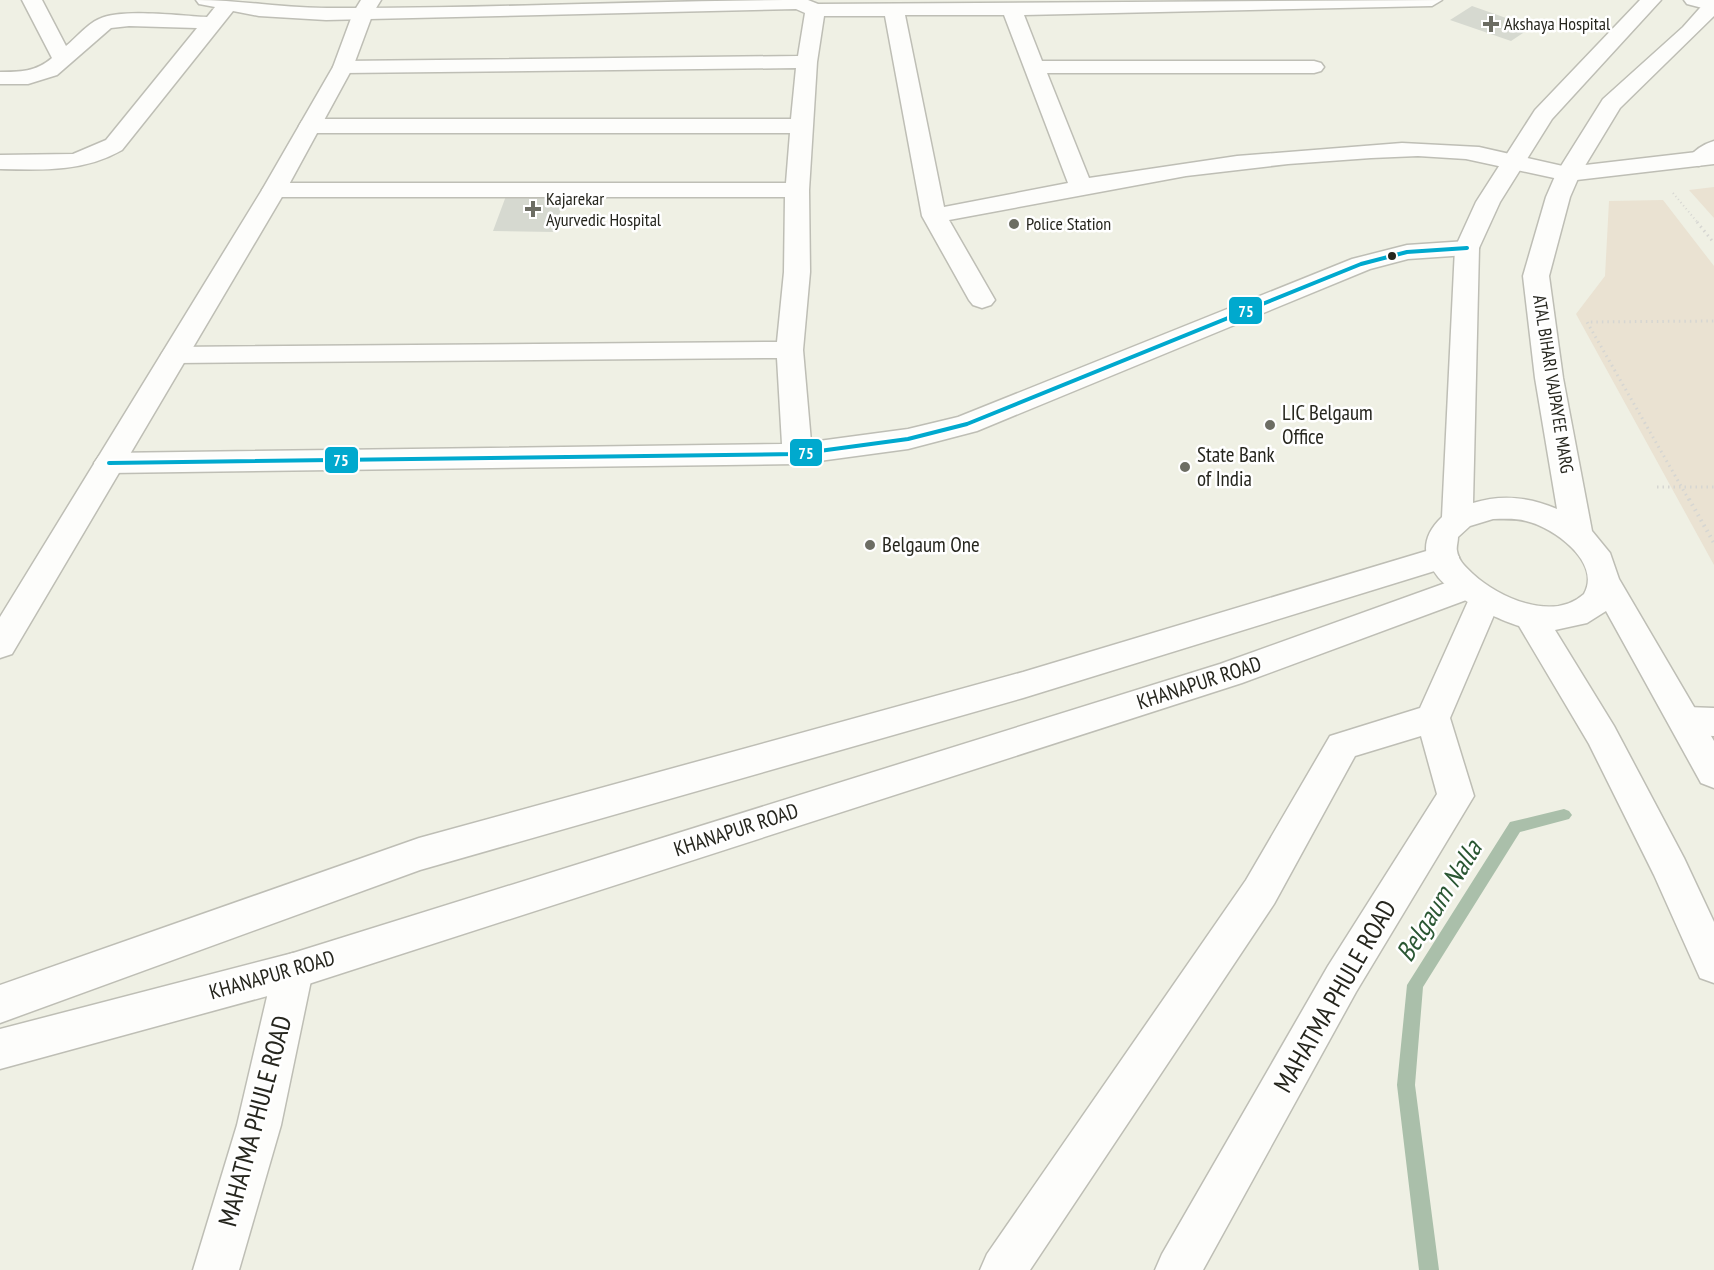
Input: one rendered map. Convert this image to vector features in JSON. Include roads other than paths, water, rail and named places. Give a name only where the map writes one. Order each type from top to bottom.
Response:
[{"type":"street","points":[[33,0],[64,61]]},
{"type":"street","points":[[0,162],[59,162],[100,155],[114,145],[213,23],[217,3],[295,13],[367,7],[801,4],[894,9],[1012,9],[1432,0]]},
{"type":"street","points":[[1457,518],[1467,248],[1488,202],[1543,115],[1651,0]]},
{"type":"street","name":"ATAL BIHARI VAJPAYEE MARG","points":[[1577,535],[1549,378],[1536,276],[1558,196],[1568,174],[1611,104],[1690,31],[1707,3]]},
{"type":"street","points":[[797,454],[790,350],[797,272],[796,190],[807,62],[801,4]]},
{"type":"street","points":[[0,645],[274,190],[343,67],[367,7]]},
{"type":"street","points":[[894,9],[934,216],[982,300]]},
{"type":"street","points":[[1012,9],[1036,68],[1050,114],[1081,187]]},
{"type":"street","points":[[0,78],[38,76],[50,71],[105,23],[129,20],[213,23]]},
{"type":"street","points":[[343,67],[807,62]]},
{"type":"street","points":[[1036,68],[1314,67]]},
{"type":"street","points":[[310,126],[802,126]]},
{"type":"street","points":[[934,216],[1148,174],[1286,156],[1421,149],[1466,152],[1516,160],[1568,174],[1650,165],[1709,155]]},
{"type":"street","points":[[274,190],[796,190]]},
{"type":"street","points":[[110,463],[797,454],[908,439],[967,424],[1361,264],[1407,252],[1467,248]]},
{"type":"street","points":[[175,355],[790,350]]},
{"type":"street","points":[[1492,508],[1537,512],[1577,535],[1591,549],[1601,565],[1604,580],[1601,595],[1590,607],[1574,615],[1553,618],[1530,617],[1474,595],[1451,573],[1443,557],[1441,542],[1447,529],[1457,518],[1473,511],[1492,508]]},
{"type":"street","points":[[0,1004],[419,854],[1023,685],[1443,557]]},
{"type":"street","points":[[1604,580],[1700,722],[1714,773]]},
{"type":"street","points":[[1003,1270],[1260,892],[1343,747],[1433,718],[1474,595]]},
{"type":"street","name":"KHANAPUR ROAD","points":[[0,1049],[293,971],[1474,595]]},
{"type":"street","points":[[1530,617],[1602,736],[1671,870],[1714,965]]},
{"type":"street","name":"MAHATMA PHULE ROAD","points":[[1178,1270],[1342,979],[1456,796],[1433,718]]},
{"type":"street","name":"MAHATMA PHULE ROAD","points":[[216,1270],[259,1125],[293,971]]},
{"type":"waterway","name":"Belgaum Nalla","points":[[1429,1270],[1406,1085],[1415,985],[1515,827],[1564,815]]},
{"type":"place","name":"Akshaya Hospital","points":[[1491,24]]},
{"type":"place","name":"Kajarekar Ayurvedic Hospital","points":[[533,209]]},
{"type":"place","name":"Police Station","points":[[1014,224]]},
{"type":"place","name":"LIC Belgaum Office","points":[[1270,425]]},
{"type":"place","name":"State Bank of India","points":[[1185,467]]},
{"type":"place","name":"Belgaum One","points":[[870,545]]}]
